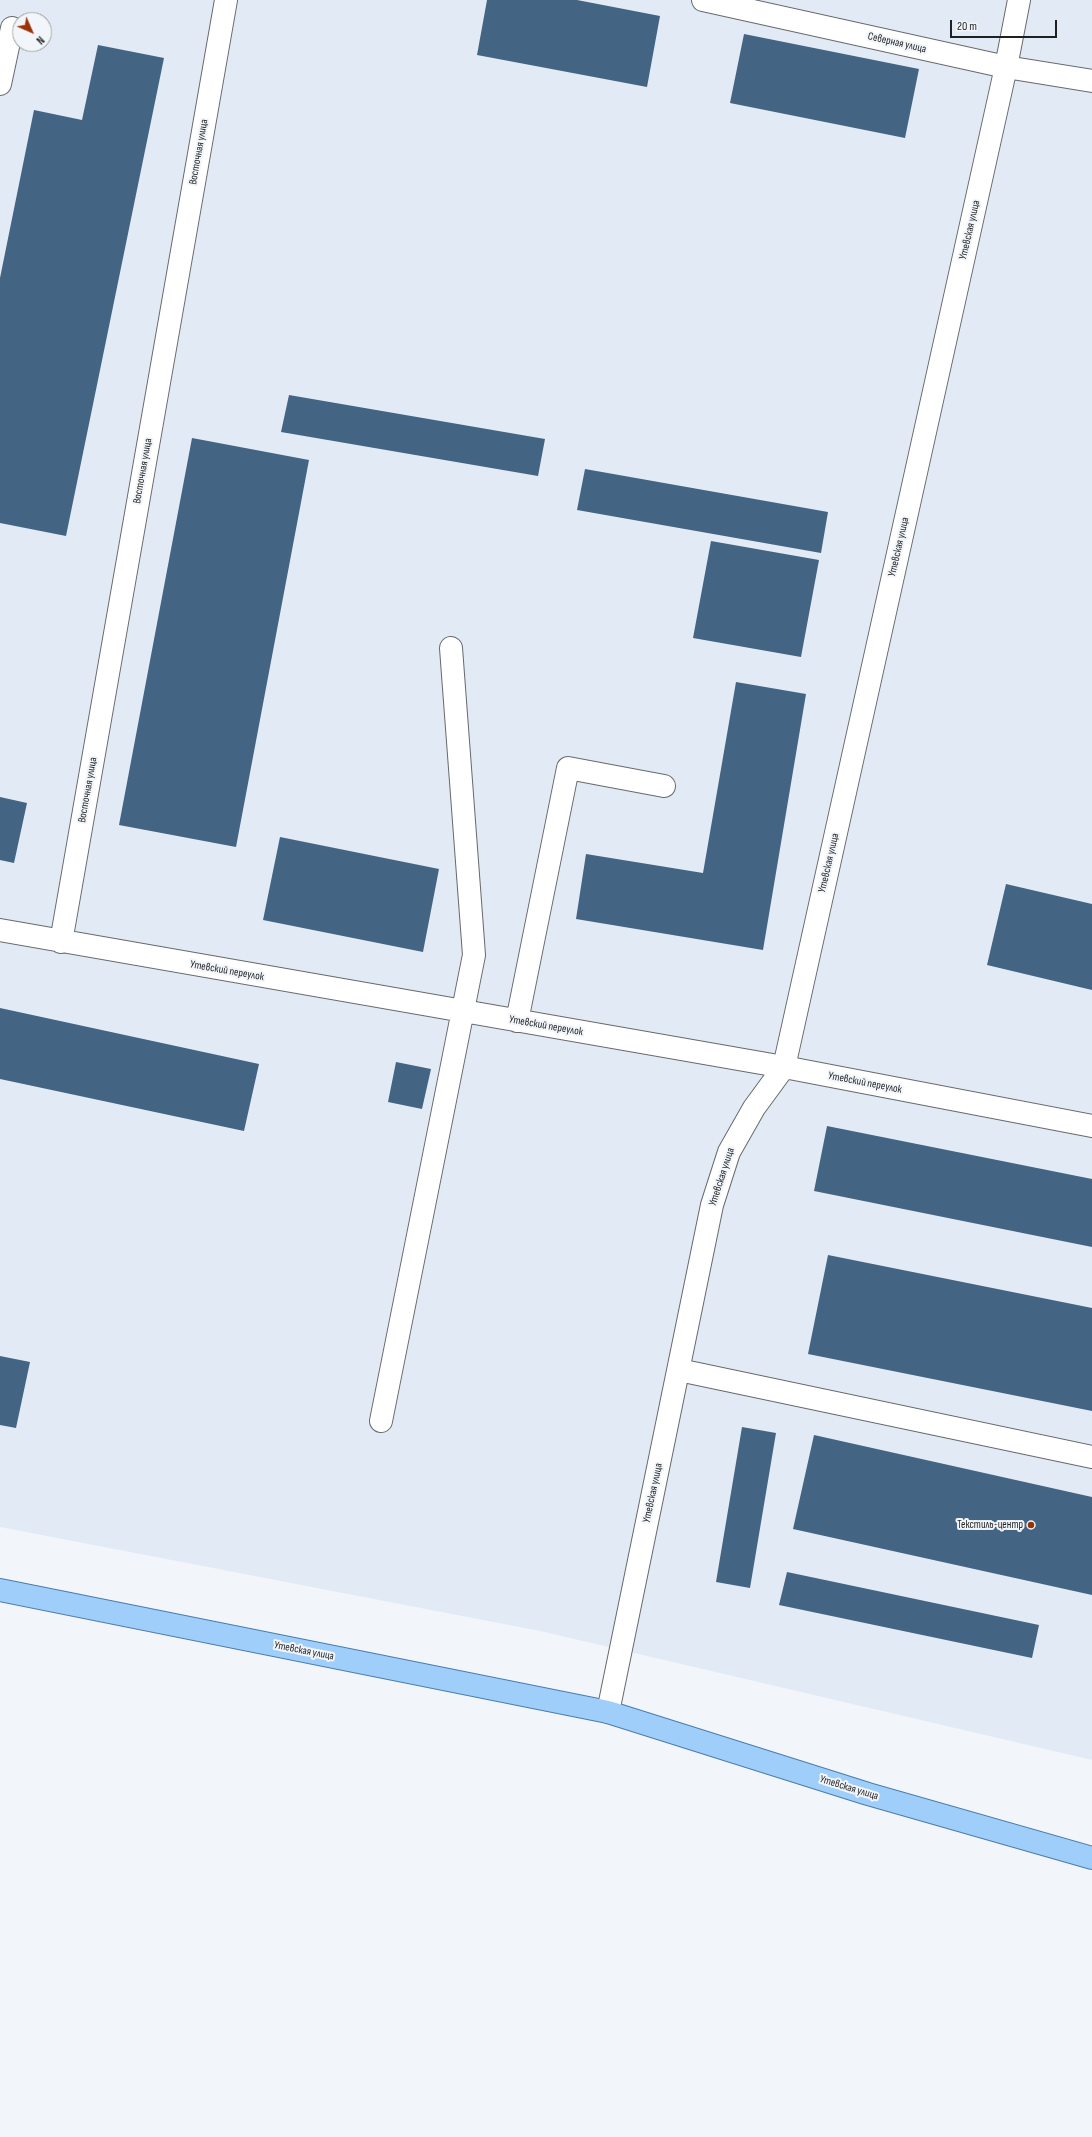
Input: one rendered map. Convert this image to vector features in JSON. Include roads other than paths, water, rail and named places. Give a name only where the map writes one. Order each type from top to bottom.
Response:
[{"type":"main road","name":"Утевская улица","points":[[0,1590],[608,1712],[868,1794],[1092,1858]]},
{"type":"street","name":"Восточная улица","points":[[61,942],[226,0]]},
{"type":"street","name":"Северная улица","points":[[703,0],[1006,68],[1092,82]]},
{"type":"street","name":"Утевская улица","points":[[608,1712],[712,1205],[729,1152],[754,1108],[784,1067],[1006,68],[1018,0]]},
{"type":"street","points":[[0,84],[12,28]]},
{"type":"street","points":[[381,1421],[474,955],[451,648]]},
{"type":"street","points":[[517,1021],[568,768],[664,786]]},
{"type":"street","name":"Утевский переулок","points":[[0,930],[61,942],[784,1067],[1092,1126]]},
{"type":"street","points":[[679,1370],[1092,1457]]},
{"type":"place","name":"Текстиль-центр","points":[[1031,1525]]}]
